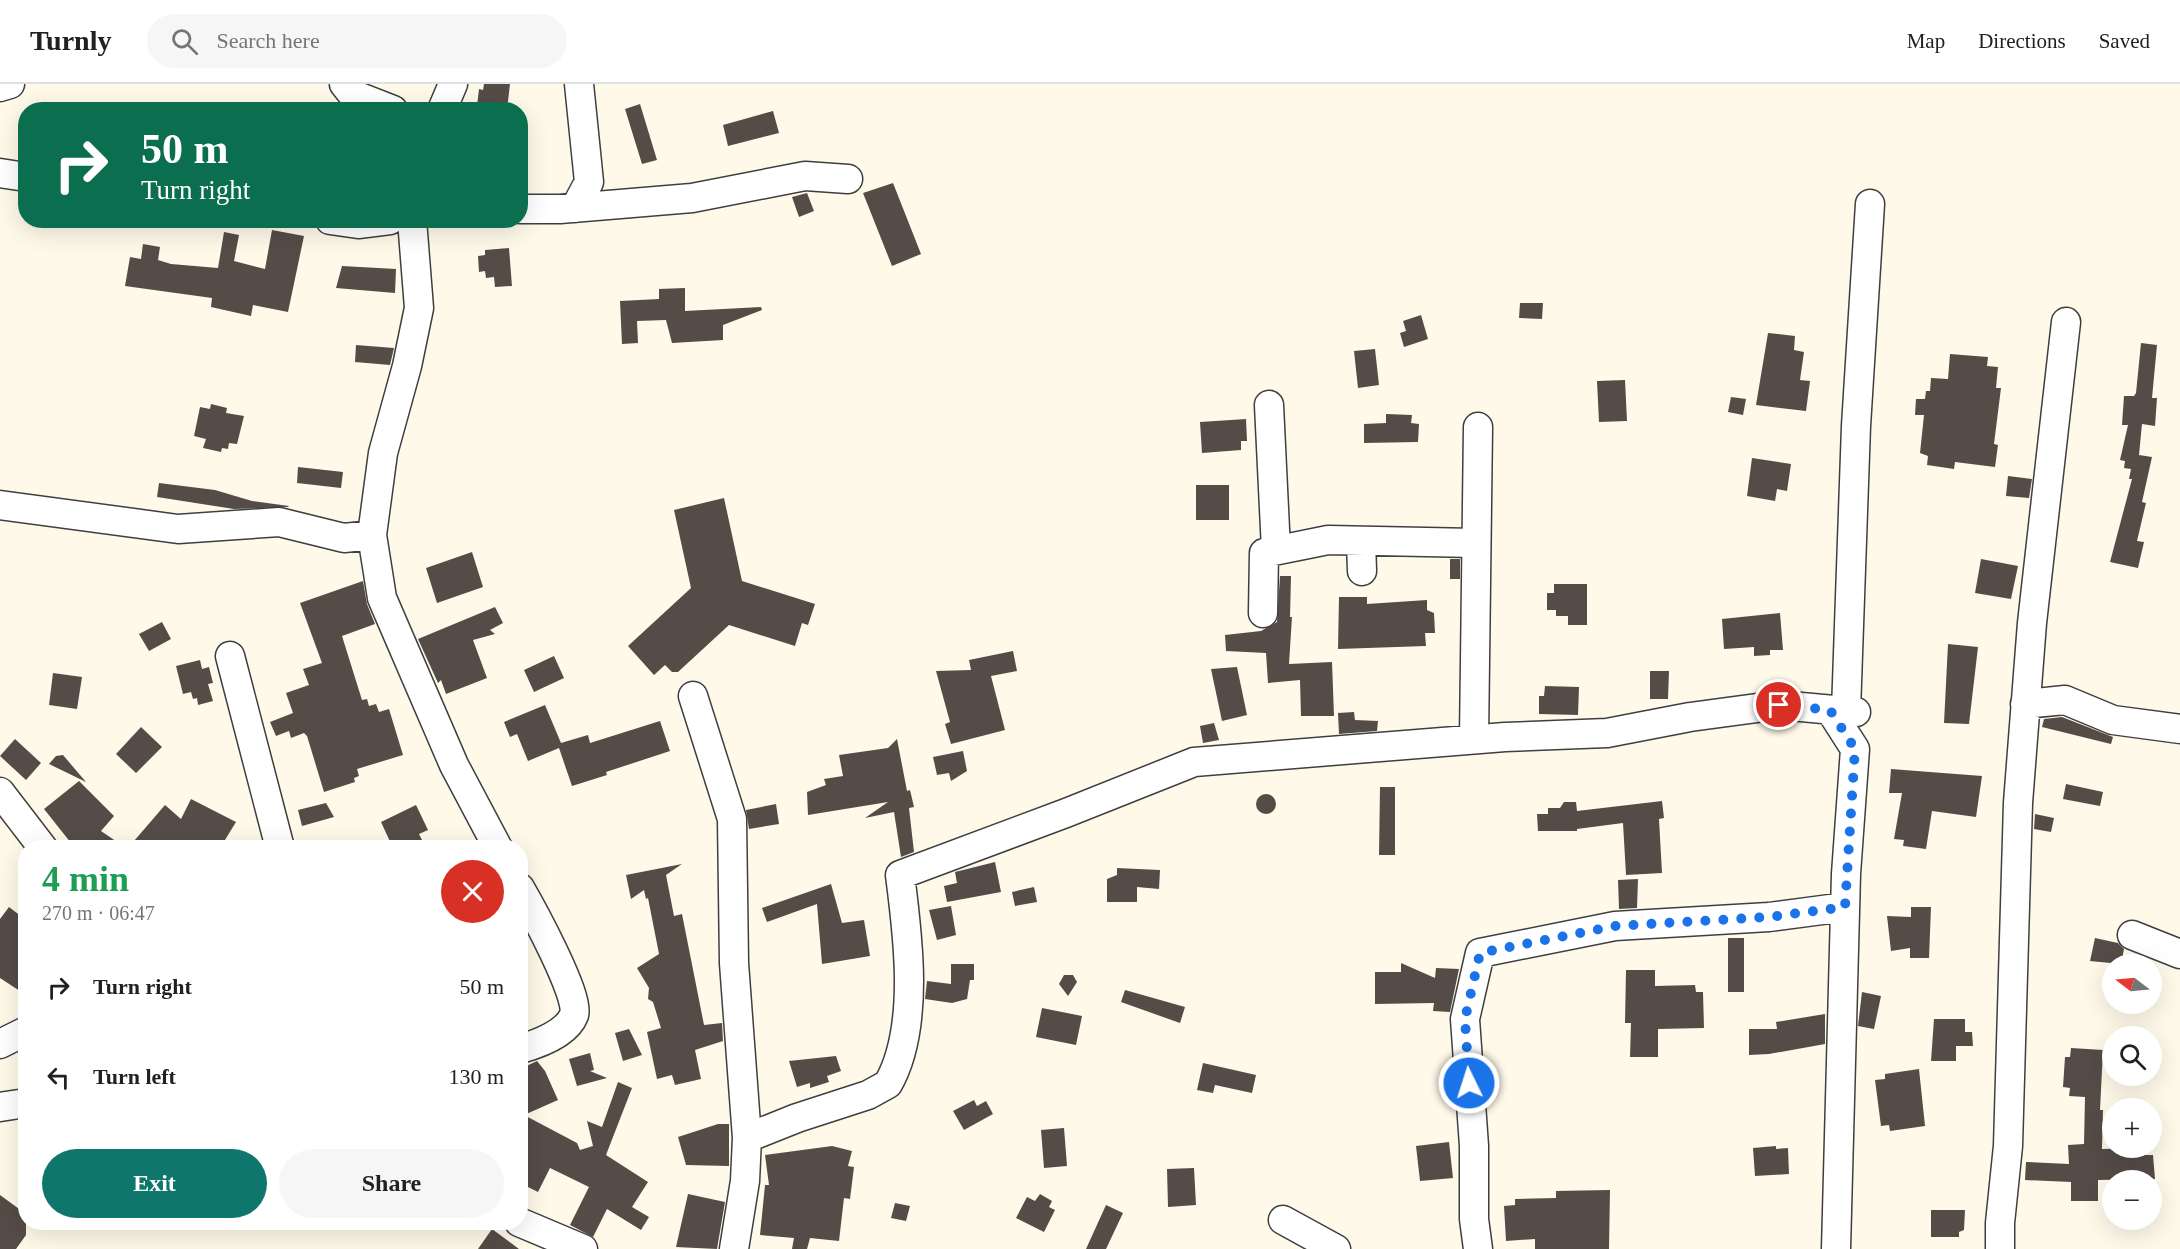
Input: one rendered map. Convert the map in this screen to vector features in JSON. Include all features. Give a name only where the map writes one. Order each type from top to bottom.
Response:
[{"type":"street","points":[[0,87],[10,84]]},
{"type":"street","points":[[344,84],[352,94],[372,102]]},
{"type":"street","points":[[445,102],[453,84]]},
{"type":"street","points":[[575,208],[589,182],[579,84]]},
{"type":"street","points":[[0,173],[18,176]]},
{"type":"street","points":[[528,209],[575,208],[692,198],[805,176],[848,179]]},
{"type":"street","points":[[1836,1249],[1845,907],[1855,749],[1844,711],[1856,426],[1870,204]]},
{"type":"street","points":[[413,228],[419,309],[383,453],[372,535],[382,597],[454,765],[494,840]]},
{"type":"street","points":[[2000,1249],[2000,1224],[2008,1146],[2018,803],[2025,704],[2066,322]]},
{"type":"street","points":[[1263,613],[1270,551],[1269,405]]},
{"type":"street","points":[[1474,739],[1478,427]]},
{"type":"street","points":[[0,505],[177,528],[279,522],[344,538],[372,535]]},
{"type":"street","points":[[1270,551],[1328,540],[1475,543]]},
{"type":"street","points":[[1361,541],[1362,571]]},
{"type":"street","points":[[230,656],[278,840]]},
{"type":"street","points":[[693,696],[732,819],[734,963],[747,1138],[745,1181],[734,1249]]},
{"type":"street","points":[[2025,704],[2065,700],[2113,720],[2180,729]]},
{"type":"street","points":[[747,1138],[796,1118],[868,1095],[888,1084],[900,1053],[909,991],[908,945],[900,874],[1066,813],[1194,762],[1474,739],[1607,733],[1690,717],[1779,705],[1844,711]]},
{"type":"street","points":[[0,792],[38,840]]},
{"type":"street","points":[[528,904],[559,964],[576,1007],[574,1017],[560,1032],[528,1046]]},
{"type":"street","points":[[1478,1249],[1474,1219],[1474,1146],[1465,1019],[1480,953],[1615,926],[1769,917],[1845,907]]},
{"type":"street","points":[[2132,935],[2180,954]]},
{"type":"street","points":[[0,1044],[18,1035]]},
{"type":"street","points":[[0,1107],[18,1104]]},
{"type":"street","points":[[1283,1220],[1336,1249]]},
{"type":"street","points":[[528,1226],[583,1249]]},
{"type":"building","points":[[484,84],[510,84],[508,102],[477,102],[479,89],[483,90]]},
{"type":"building","points":[[640,104],[657,160],[642,164],[625,109]]},
{"type":"building","points":[[773,111],[779,133],[728,146],[723,125]]},
{"type":"building","points":[[893,183],[921,254],[892,266],[863,193]]},
{"type":"building","points":[[807,193],[814,211],[799,217],[792,197]]},
{"type":"building","points":[[272,230],[304,236],[288,312],[253,305],[251,316],[211,307],[212,298],[125,286],[130,257],[141,259],[143,244],[160,247],[158,260],[171,264],[218,268],[224,232],[239,235],[234,261],[265,269]]},
{"type":"building","points":[[509,248],[512,286],[495,287],[494,277],[486,278],[485,271],[479,272],[478,256],[485,255],[485,250]]},
{"type":"building","points":[[342,266],[396,269],[395,293],[336,288]]},
{"type":"building","points":[[685,288],[685,311],[761,307],[762,310],[723,325],[723,340],[672,343],[666,320],[637,321],[638,343],[622,344],[620,301],[659,299],[659,289]]},
{"type":"building","points":[[1520,303],[1543,303],[1542,319],[1519,318]]},
{"type":"building","points":[[1421,315],[1428,339],[1404,347],[1400,333],[1406,331],[1403,321]]},
{"type":"building","points":[[1768,333],[1795,336],[1794,350],[1804,352],[1800,380],[1810,381],[1806,411],[1756,405]]},
{"type":"building","points":[[2141,343],[2157,345],[2152,398],[2157,398],[2155,426],[2142,424],[2139,455],[2152,457],[2142,502],[2146,503],[2137,541],[2144,542],[2138,568],[2110,562],[2132,479],[2129,479],[2131,469],[2124,468],[2125,461],[2120,460],[2128,425],[2122,425],[2124,396],[2134,396],[2136,393]]},
{"type":"building","points":[[356,345],[394,348],[390,365],[355,362]]},
{"type":"building","points":[[1375,349],[1379,385],[1358,388],[1354,351]]},
{"type":"building","points":[[1950,354],[1988,357],[1987,366],[1998,367],[1996,388],[2001,388],[1994,444],[1998,445],[1995,467],[1955,462],[1954,469],[1927,465],[1928,456],[1920,453],[1924,415],[1915,415],[1916,399],[1925,399],[1926,391],[1930,391],[1931,378],[1948,379]]},
{"type":"building","points":[[1625,380],[1627,421],[1599,422],[1597,381]]},
{"type":"building","points":[[1731,397],[1746,399],[1743,415],[1728,412]]},
{"type":"building","points":[[211,404],[227,408],[226,413],[244,416],[237,444],[229,443],[228,449],[222,448],[221,452],[203,448],[206,439],[194,436],[200,407],[210,409]]},
{"type":"building","points":[[1386,414],[1412,415],[1411,423],[1419,424],[1418,442],[1364,443],[1364,424],[1386,423]]},
{"type":"building","points":[[1246,419],[1247,441],[1241,441],[1241,450],[1202,453],[1200,422]]},
{"type":"building","points":[[1752,458],[1791,464],[1787,491],[1777,489],[1775,501],[1747,496]]},
{"type":"building","points":[[298,467],[343,472],[341,488],[297,483]]},
{"type":"building","points":[[2008,476],[2032,479],[2029,498],[2006,496]]},
{"type":"building","points":[[159,483],[215,490],[252,501],[289,506],[234,509],[157,497]]},
{"type":"building","points":[[1196,485],[1229,485],[1229,520],[1196,520]]},
{"type":"building","points":[[724,498],[742,581],[815,604],[808,625],[802,623],[795,646],[729,625],[678,672],[672,672],[665,665],[654,675],[628,646],[691,588],[674,510]]},
{"type":"building","points":[[472,552],[483,587],[437,603],[426,568]]},
{"type":"building","points":[[1450,559],[1460,559],[1460,579],[1450,579]]},
{"type":"building","points":[[1981,559],[2018,566],[2011,599],[1975,593]]},
{"type":"building","points":[[1280,576],[1291,576],[1290,617],[1292,617],[1289,664],[1332,662],[1334,716],[1301,716],[1300,680],[1268,683],[1266,653],[1226,651],[1225,635],[1261,631],[1277,622]]},
{"type":"building","points":[[363,581],[367,604],[375,624],[342,636],[362,700],[367,699],[369,706],[376,704],[379,712],[389,709],[403,755],[357,769],[359,776],[354,778],[355,782],[324,792],[307,736],[304,733],[291,738],[289,731],[276,736],[270,722],[293,713],[286,693],[309,685],[303,669],[322,663],[300,603]]},
{"type":"building","points":[[1554,584],[1587,584],[1587,625],[1568,625],[1568,616],[1556,616],[1556,610],[1547,610],[1547,593],[1554,593]]},
{"type":"building","points":[[1339,597],[1367,597],[1367,604],[1427,600],[1427,610],[1434,613],[1435,633],[1425,633],[1426,646],[1338,649]]},
{"type":"building","points":[[495,607],[503,623],[490,630],[495,634],[473,640],[487,678],[446,694],[441,680],[438,683],[418,639]]},
{"type":"building","points":[[1780,613],[1783,650],[1770,650],[1770,655],[1754,656],[1754,647],[1724,649],[1722,619]]},
{"type":"building","points":[[162,622],[171,639],[149,651],[139,634]]},
{"type":"building","points":[[1948,644],[1978,647],[1969,724],[1944,723]]},
{"type":"building","points":[[1013,651],[1017,671],[991,676],[1005,730],[951,744],[945,724],[950,722],[936,671],[971,670],[969,660]]},
{"type":"building","points":[[554,656],[564,678],[534,692],[524,670]]},
{"type":"building","points":[[200,660],[202,669],[209,667],[213,683],[208,684],[213,701],[198,705],[197,698],[193,699],[191,692],[183,694],[176,666]]},
{"type":"building","points":[[1237,667],[1247,715],[1222,721],[1211,669]]},
{"type":"building","points":[[1650,671],[1669,671],[1668,699],[1650,699]]},
{"type":"building","points":[[53,673],[82,677],[77,709],[49,705]]},
{"type":"building","points":[[1545,686],[1579,687],[1578,715],[1539,714],[1539,696],[1544,696]]},
{"type":"building","points":[[545,705],[561,743],[588,735],[590,743],[660,721],[670,751],[572,786],[559,748],[528,761],[517,734],[510,737],[504,722]]},
{"type":"building","points":[[1354,712],[1355,720],[1378,721],[1377,731],[1339,734],[1338,713]]},
{"type":"building","points":[[2062,717],[2113,737],[2111,744],[2042,727],[2044,719]]},
{"type":"building","points":[[1214,723],[1219,740],[1203,743],[1200,726]]},
{"type":"building","points":[[141,727],[162,747],[136,773],[116,754]]},
{"type":"building","points":[[15,739],[41,763],[26,780],[0,756]]},
{"type":"building","points":[[897,739],[907,791],[910,790],[914,807],[909,808],[914,852],[901,857],[894,812],[865,818],[888,802],[808,815],[807,792],[826,785],[824,779],[843,776],[839,755],[888,748]]},
{"type":"building","points":[[963,751],[967,771],[951,781],[949,773],[937,775],[933,757]]},
{"type":"building","points":[[63,755],[86,782],[49,764],[56,756]]},
{"type":"building","points":[[1891,769],[1982,776],[1976,817],[1932,811],[1926,849],[1903,846],[1904,840],[1894,839],[1902,793],[1889,793]]},
{"type":"building","points":[[79,781],[114,816],[101,831],[114,840],[69,840],[44,809]]},
{"type":"building","points":[[2066,784],[2103,792],[2100,806],[2063,799]]},
{"type":"building","points":[[1380,787],[1395,787],[1395,855],[1379,855]]},
{"type":"building","points":[[1266,794],[1273,797],[1276,804],[1273,811],[1266,814],[1259,811],[1256,804],[1259,797]]},
{"type":"building","points":[[191,799],[236,822],[225,840],[135,840],[165,805],[181,819]]},
{"type":"building","points":[[1662,801],[1664,818],[1659,819],[1662,873],[1626,875],[1623,823],[1577,829],[1577,831],[1538,831],[1537,814],[1548,814],[1548,808],[1560,808],[1564,802],[1576,802],[1577,811]]},
{"type":"building","points":[[326,803],[334,817],[302,826],[298,810]]},
{"type":"building","points":[[776,804],[779,824],[749,829],[746,810]]},
{"type":"building","points":[[416,805],[428,830],[419,834],[422,840],[389,840],[381,822]]},
{"type":"building","points":[[2035,814],[2054,818],[2051,832],[2034,829]]},
{"type":"building","points":[[995,862],[1001,892],[947,902],[944,886],[957,883],[955,872]]},
{"type":"building","points":[[682,864],[666,875],[674,916],[682,914],[704,1025],[722,1023],[723,1041],[695,1050],[701,1079],[675,1085],[672,1075],[657,1079],[647,1032],[661,1028],[653,1002],[648,999],[649,988],[637,968],[659,954],[648,898],[646,899],[644,890],[631,899],[626,875]]},
{"type":"building","points":[[1117,868],[1160,870],[1159,889],[1137,887],[1137,902],[1107,902],[1107,879],[1117,875]]},
{"type":"building","points":[[1638,879],[1637,908],[1619,909],[1618,880]]},
{"type":"building","points":[[831,884],[842,923],[864,920],[870,956],[822,964],[817,904],[767,922],[762,908]]},
{"type":"building","points":[[1034,887],[1037,902],[1015,906],[1012,892]]},
{"type":"building","points":[[951,906],[956,935],[937,940],[929,910]]},
{"type":"building","points":[[9,907],[18,914],[18,990],[0,978],[0,919]]},
{"type":"building","points":[[1911,907],[1931,907],[1929,958],[1910,958],[1910,948],[1891,951],[1887,916],[1911,917]]},
{"type":"building","points":[[1728,938],[1744,938],[1744,992],[1728,992]]},
{"type":"building","points":[[2095,938],[2118,943],[2124,949],[2123,954],[2102,954],[2102,962],[2090,961]]},
{"type":"building","points":[[1401,963],[1435,978],[1436,968],[1459,969],[1450,1012],[1433,1011],[1434,1003],[1375,1004],[1375,972],[1401,972]]},
{"type":"building","points":[[951,964],[974,964],[974,980],[970,980],[967,999],[952,1003],[925,999],[927,981],[951,984]]},
{"type":"building","points":[[1626,970],[1655,970],[1655,986],[1695,985],[1696,992],[1703,992],[1704,1028],[1658,1029],[1658,1057],[1630,1057],[1631,1023],[1625,1023]]},
{"type":"building","points":[[1064,975],[1073,975],[1077,982],[1068,996],[1059,984]]},
{"type":"building","points":[[1125,990],[1185,1007],[1180,1023],[1121,1002]]},
{"type":"building","points":[[1862,992],[1881,996],[1874,1029],[1858,1026]]},
{"type":"building","points":[[1042,1008],[1082,1016],[1076,1045],[1036,1037]]},
{"type":"building","points":[[1825,1014],[1825,1044],[1769,1054],[1749,1055],[1749,1029],[1777,1029],[1776,1022]]},
{"type":"building","points":[[1934,1019],[1965,1019],[1965,1032],[1972,1032],[1973,1046],[1956,1046],[1956,1061],[1931,1061]]},
{"type":"building","points":[[629,1029],[642,1055],[623,1061],[615,1033]]},
{"type":"building","points":[[2071,1048],[2102,1050],[2100,1110],[2102,1110],[2102,1158],[2153,1158],[2154,1170],[2102,1170],[2102,1180],[2098,1180],[2098,1201],[2071,1201],[2071,1182],[2025,1180],[2026,1162],[2069,1164],[2068,1145],[2084,1144],[2085,1097],[2069,1096],[2070,1088],[2063,1087],[2065,1057],[2070,1057]]},
{"type":"building","points":[[590,1053],[594,1070],[590,1071],[607,1078],[577,1086],[569,1059]]},
{"type":"building","points":[[836,1056],[841,1071],[827,1076],[829,1082],[810,1088],[810,1083],[797,1087],[789,1061]]},
{"type":"building","points":[[537,1061],[545,1071],[558,1100],[528,1113],[528,1065]]},
{"type":"building","points":[[1203,1063],[1256,1075],[1252,1093],[1215,1085],[1213,1093],[1197,1090]]},
{"type":"building","points":[[1919,1069],[1925,1126],[1890,1131],[1889,1125],[1881,1126],[1875,1080],[1885,1079],[1885,1074]]},
{"type":"building","points":[[618,1082],[632,1088],[606,1155],[648,1182],[632,1207],[649,1217],[641,1230],[607,1209],[593,1237],[570,1225],[589,1187],[550,1168],[538,1192],[528,1187],[528,1117],[577,1143],[580,1150],[593,1146],[587,1121],[602,1127]]},
{"type":"building","points":[[974,1100],[977,1106],[986,1101],[993,1114],[964,1130],[953,1111]]},
{"type":"building","points":[[718,1124],[729,1124],[729,1166],[686,1165],[678,1137]]},
{"type":"building","points":[[1064,1128],[1067,1166],[1044,1168],[1041,1130]]},
{"type":"building","points":[[1449,1142],[1453,1178],[1420,1181],[1416,1146]]},
{"type":"building","points":[[832,1146],[852,1151],[848,1166],[854,1167],[850,1199],[844,1198],[839,1241],[810,1238],[807,1249],[792,1249],[794,1238],[760,1235],[765,1185],[769,1185],[765,1155]]},
{"type":"building","points":[[1776,1146],[1776,1149],[1788,1148],[1789,1174],[1755,1176],[1753,1148]]},
{"type":"building","points":[[1194,1168],[1196,1205],[1168,1207],[1167,1169]]},
{"type":"building","points":[[1610,1190],[1609,1249],[1535,1249],[1535,1239],[1506,1241],[1504,1206],[1515,1205],[1515,1199],[1556,1198],[1556,1191]]},
{"type":"building","points":[[688,1194],[725,1202],[717,1249],[676,1247]]},
{"type":"building","points":[[1040,1194],[1052,1201],[1049,1207],[1055,1210],[1044,1232],[1016,1218],[1027,1197],[1035,1201]]},
{"type":"building","points":[[0,1195],[18,1208],[18,1230],[26,1230],[26,1235],[16,1249],[0,1249]]},
{"type":"building","points":[[895,1203],[910,1206],[906,1221],[891,1218]]},
{"type":"building","points":[[1106,1205],[1123,1213],[1106,1249],[1086,1249]]},
{"type":"building","points":[[1931,1210],[1965,1210],[1964,1230],[1959,1232],[1959,1237],[1931,1237]]},
{"type":"building","points":[[493,1230],[519,1249],[478,1249]]},
{"type":"route","points":[[1469,1083],[1465,1019],[1480,953],[1615,926],[1769,917],[1845,907],[1855,749],[1830,710],[1779,705]]}]
